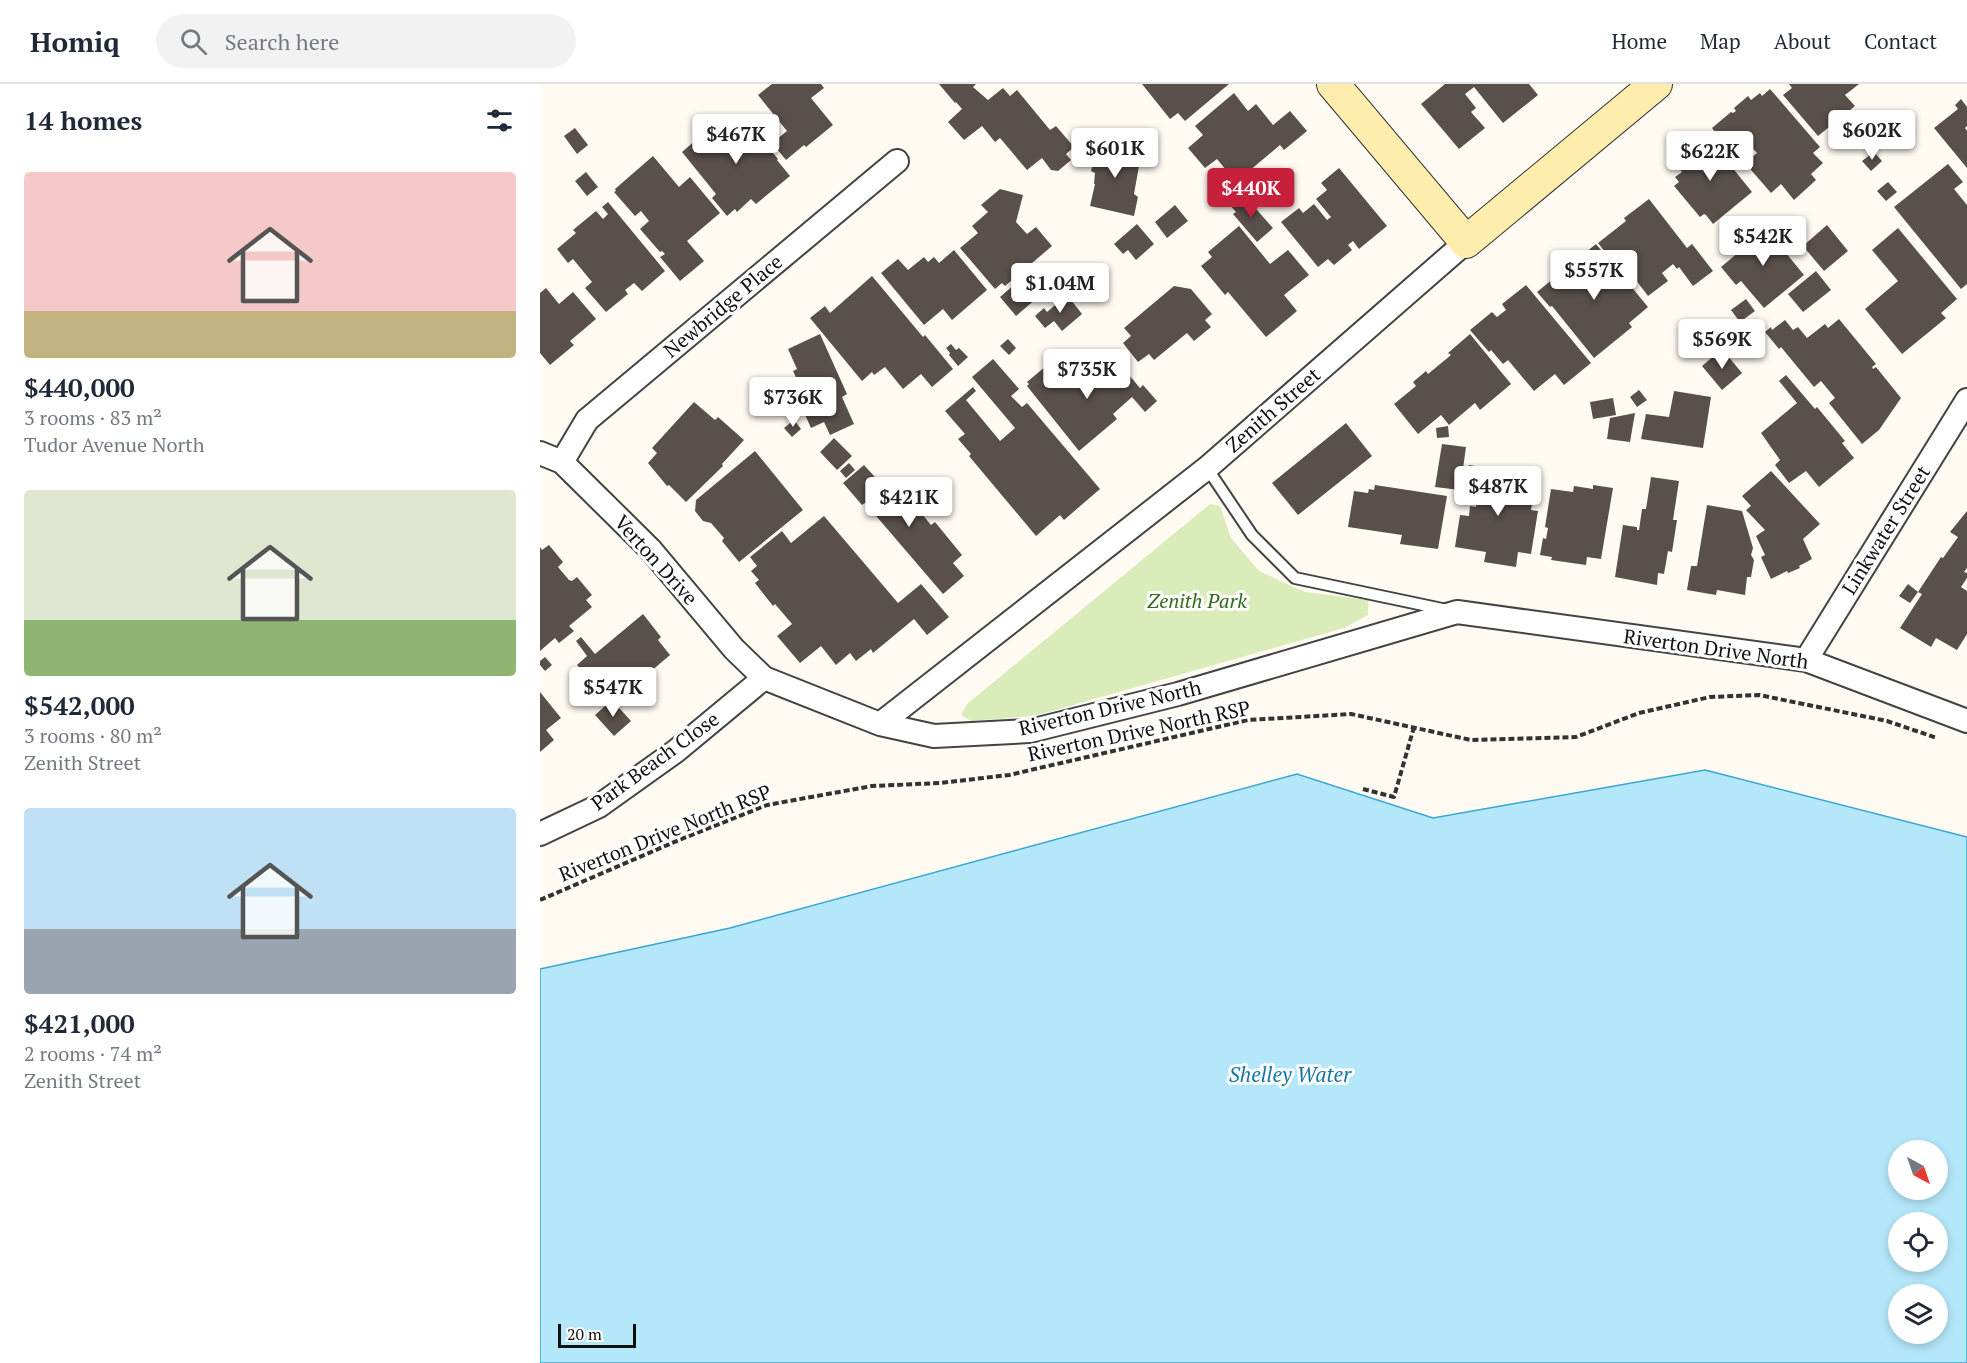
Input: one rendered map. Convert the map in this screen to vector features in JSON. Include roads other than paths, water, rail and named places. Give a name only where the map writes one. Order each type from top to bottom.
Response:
[{"type":"street","points":[[1333,84],[1466,242]]},
{"type":"street","name":"Zenith Street","points":[[880,724],[1207,468],[1466,242],[1656,84]]},
{"type":"street","name":"Newbridge Place","points":[[562,462],[587,420],[897,161]]},
{"type":"street","name":"Linkwater Street","points":[[1806,660],[1967,400]]},
{"type":"street","name":"Verton Drive","points":[[540,453],[562,462],[651,550],[734,650],[764,678]]},
{"type":"street","name":"Riverton Drive North","points":[[764,678],[880,724],[934,736],[1029,731],[1178,694],[1457,612],[1806,660],[1967,721]]},
{"type":"street","name":"Park Beach Close","points":[[540,834],[600,806],[676,751],[764,678]]},
{"type":"lane","name":"Riverton Drive North","points":[[1207,468],[1252,536],[1295,578],[1457,612]]},
{"type":"water","name":"Shelley Water","points":[[1705,770],[1967,837],[1967,1363],[540,1363],[540,969],[730,928],[1297,774],[1433,818]]},
{"type":"park label","name":"Zenith Park","points":[[1197,601]]}]
